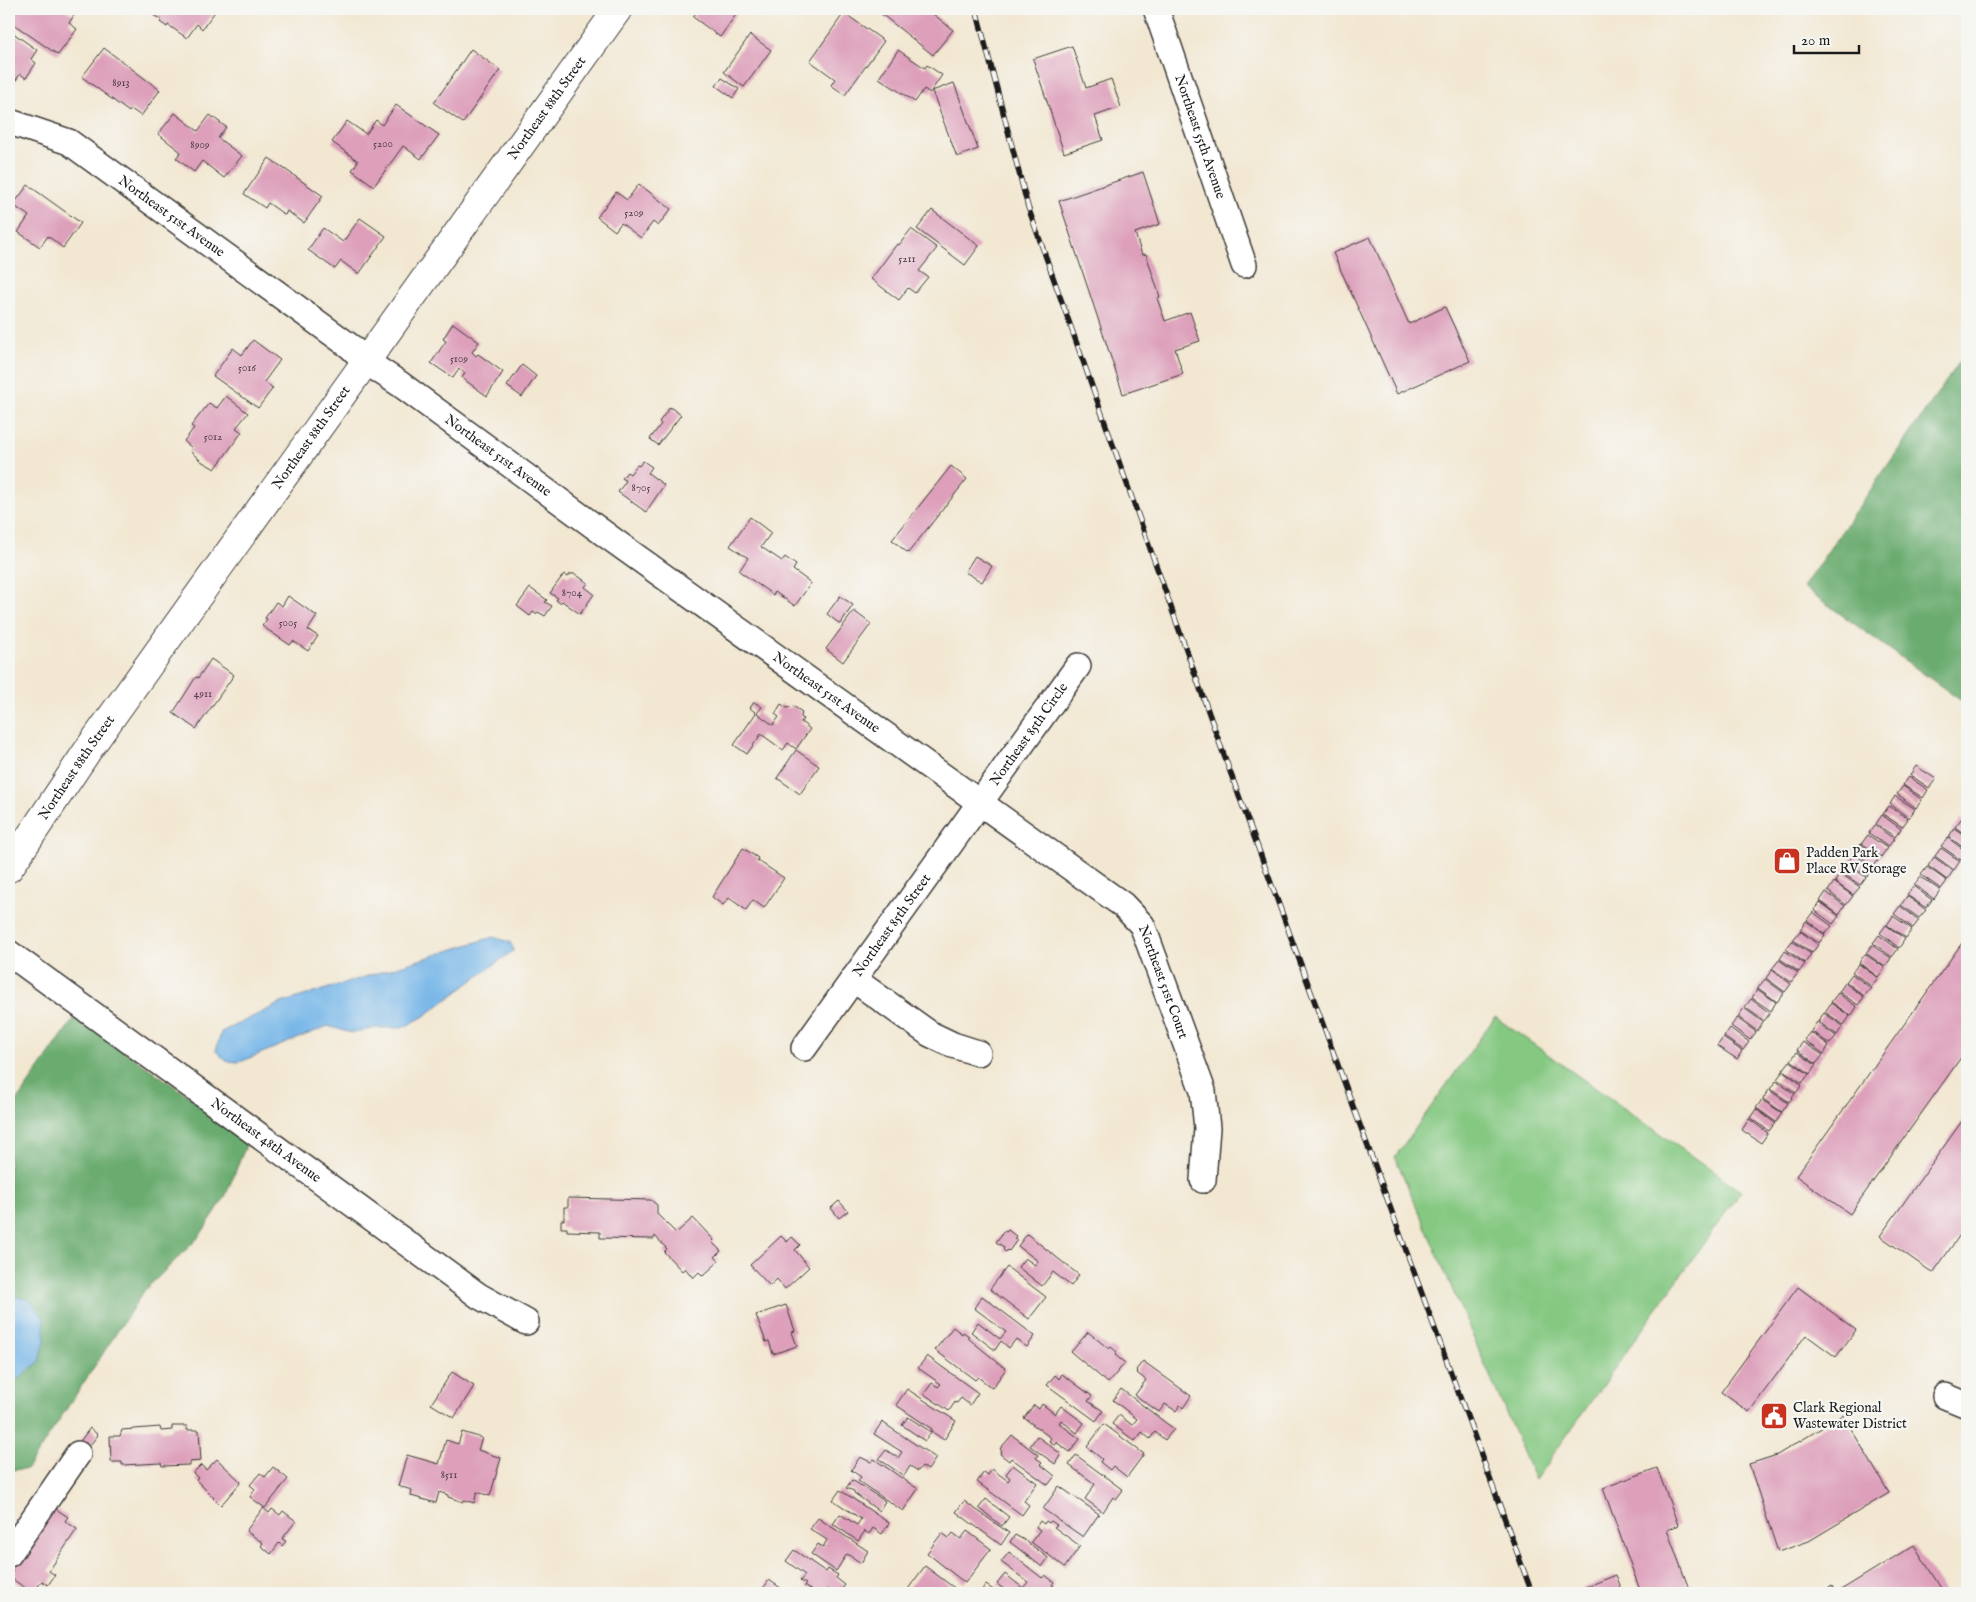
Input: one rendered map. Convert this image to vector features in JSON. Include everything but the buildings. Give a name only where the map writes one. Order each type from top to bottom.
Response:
[{"type":"main road","name":"Northeast 88th Street","points":[[9,868],[90,747],[618,9]]},
{"type":"street","name":"Northeast 55th Avenue","points":[[1156,9],[1244,265]]},
{"type":"street","name":"Northeast 51st Avenue","points":[[10,122],[69,142],[351,346],[365,361],[400,384],[617,543],[980,802]]},
{"type":"street","name":"Northeast 85th Circle","points":[[980,802],[1078,666]]},
{"type":"street","name":"Northeast 85th Street","points":[[804,1048],[980,802]]},
{"type":"street","name":"Northeast 51st Court","points":[[980,802],[1123,904],[1142,925],[1203,1091],[1207,1128],[1203,1180]]},
{"type":"street","name":"Northeast 48th Avenue","points":[[9,953],[479,1296],[526,1322]]},
{"type":"street","points":[[853,979],[930,1034],[953,1046],[978,1053]]},
{"type":"street","points":[[9,1554],[78,1454]]},
{"type":"green space","points":[[1967,351],[1967,705],[1803,587]]},
{"type":"green space","points":[[75,1017],[249,1138],[225,1197],[199,1237],[144,1291],[27,1469],[9,1470],[9,1112]]},
{"type":"green space","points":[[1495,1017],[1741,1191],[1535,1480],[1395,1157]]},
{"type":"water","points":[[493,937],[510,942],[514,950],[423,1017],[402,1028],[377,1028],[351,1033],[328,1026],[240,1062],[226,1061],[216,1051],[221,1032],[281,1003]]},
{"type":"water","points":[[9,1296],[29,1299],[44,1318],[45,1341],[39,1362],[9,1386]]},
{"type":"railway","points":[[976,9],[1028,207],[1221,747],[1532,1593]]},
{"type":"place","name":"Padden Park Place RV Storage","points":[[1787,861]]},
{"type":"place","name":"Clark Regional Wastewater District","points":[[1774,1416]]}]
